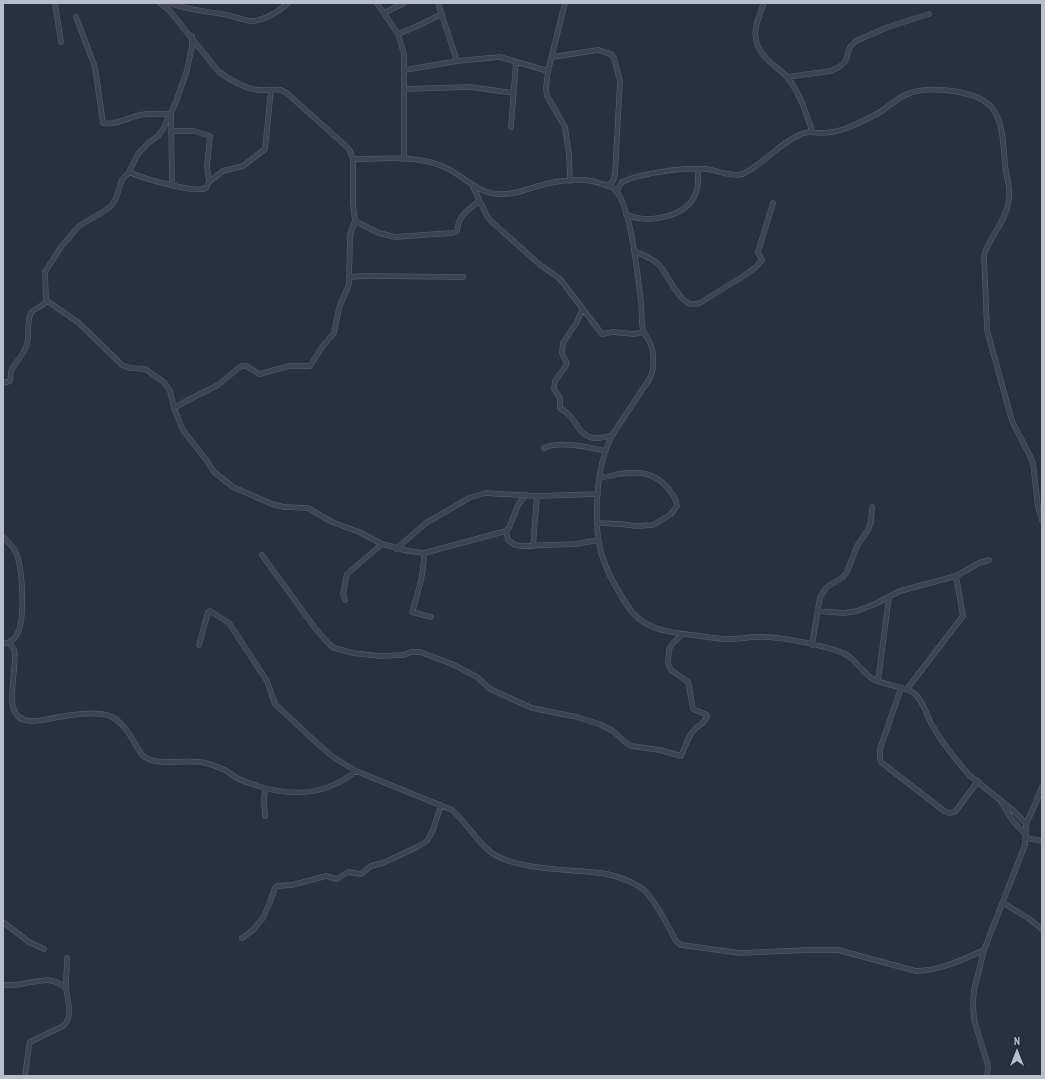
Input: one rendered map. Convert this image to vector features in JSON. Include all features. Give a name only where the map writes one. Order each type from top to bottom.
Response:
[{"type":"street","points":[[55,3],[61,42]]},
{"type":"street","points":[[160,3],[169,10],[192,36],[218,71],[228,79],[252,89],[282,89],[340,140],[350,151],[352,159],[354,221],[350,235],[348,289],[339,308],[334,333],[322,347],[311,365],[289,366],[260,374],[256,373],[247,366],[241,366],[218,385],[174,408]]},
{"type":"street","points":[[169,10],[169,3],[195,10],[223,14],[253,21],[282,8],[288,3]]},
{"type":"street","points":[[377,3],[398,34],[404,54],[404,159]]},
{"type":"street","points":[[384,13],[404,3]]},
{"type":"street","points":[[438,3],[457,61]]},
{"type":"street","points":[[565,3],[548,71],[546,88],[547,96],[565,127],[569,155],[570,181]]},
{"type":"street","points":[[764,3],[755,29],[757,46],[766,58],[787,77],[801,99],[812,131]]},
{"type":"street","points":[[398,34],[415,28],[442,14]]},
{"type":"street","points":[[787,77],[831,71],[839,67],[844,62],[850,47],[856,41],[888,27],[929,14]]},
{"type":"street","points":[[76,17],[95,67],[103,123],[107,124],[142,114],[170,113]]},
{"type":"street","points":[[3,384],[10,381],[12,370],[26,349],[28,325],[31,313],[43,305],[46,300],[46,272],[54,257],[78,226],[112,205],[122,180],[129,172],[138,154],[147,144],[158,136],[163,129],[178,98],[187,70],[192,46],[192,36]]},
{"type":"street","points":[[552,57],[598,50],[611,54],[614,58],[620,81],[619,114],[616,174],[613,181],[608,186]]},
{"type":"street","points":[[405,70],[457,61],[500,57],[548,71]]},
{"type":"street","points":[[511,127],[516,62]]},
{"type":"street","points":[[405,89],[470,86],[514,93]]},
{"type":"street","points":[[129,172],[150,180],[188,189],[202,190],[207,187],[209,182],[223,171],[243,166],[265,149],[270,90]]},
{"type":"street","points":[[617,191],[622,182],[640,175],[698,169],[715,170],[736,175],[743,174],[791,139],[812,131],[828,132],[845,129],[875,115],[912,92],[923,90],[947,90],[959,92],[988,103],[993,110],[1002,130],[1005,167],[1009,185],[1009,200],[1003,219],[986,248],[984,255],[987,330],[1012,421],[1033,464],[1038,507],[1042,520]]},
{"type":"street","points":[[170,113],[172,131],[172,185]]},
{"type":"street","points":[[172,131],[194,131],[210,136],[207,166],[209,182]]},
{"type":"street","points":[[352,159],[404,159],[427,162],[441,166],[456,173],[473,186],[489,193],[517,193],[544,185],[570,181],[591,180],[617,191],[626,214],[634,251],[644,332],[652,348],[652,372],[646,384],[613,435],[605,451],[600,477],[597,523],[598,540],[604,562],[618,591],[638,618],[648,625],[683,634],[727,639],[770,637],[837,651],[847,655],[870,676],[878,681],[915,693],[920,699],[933,726],[966,772],[1015,812],[1026,824]]},
{"type":"street","points":[[626,214],[637,218],[654,218],[672,215],[683,210],[692,201],[696,194],[698,169]]},
{"type":"street","points":[[473,186],[479,201],[491,221],[539,264],[560,279],[582,310],[597,326],[602,334],[612,332],[634,334],[644,332]]},
{"type":"street","points":[[354,221],[386,236],[395,237],[452,233],[457,231],[457,224],[460,218],[479,201]]},
{"type":"street","points":[[634,251],[659,265],[687,302],[693,304],[700,303],[745,275],[756,267],[762,260],[758,252],[773,203]]},
{"type":"street","points":[[349,277],[463,277]]},
{"type":"street","points":[[46,300],[79,323],[122,365],[130,368],[145,369],[164,382],[170,391],[174,408],[183,430],[207,460],[214,472],[233,487],[272,504],[284,507],[308,508],[332,522],[359,532],[382,544],[424,553],[506,531],[509,528],[518,505],[526,495]]},
{"type":"street","points":[[582,310],[577,322],[563,343],[562,353],[566,364],[555,381],[554,389],[560,398],[560,408],[568,413],[580,430],[585,434],[592,438],[613,435]]},
{"type":"street","points":[[544,448],[553,445],[569,445],[589,447],[605,451]]},
{"type":"street","points":[[597,523],[636,526],[653,525],[671,514],[677,506],[676,499],[664,484],[651,474],[634,473],[612,477],[600,477]]},
{"type":"street","points":[[396,548],[426,523],[470,498],[490,492],[537,496],[598,494]]},
{"type":"street","points":[[533,546],[537,496]]},
{"type":"street","points":[[812,645],[820,597],[827,587],[843,578],[847,572],[857,546],[868,530],[871,522],[872,507]]},
{"type":"street","points":[[506,531],[508,540],[515,545],[533,546],[576,544],[598,540]]},
{"type":"street","points":[[3,537],[15,551],[21,568],[22,616],[15,638],[3,644]]},
{"type":"street","points":[[345,600],[342,594],[348,574],[382,544]]},
{"type":"street","points":[[424,553],[423,573],[418,596],[412,612],[431,617]]},
{"type":"street","points":[[262,555],[314,628],[334,648],[352,653],[379,656],[404,655],[411,652],[420,652],[452,664],[477,677],[490,689],[532,708],[577,717],[599,724],[613,731],[631,746],[660,750],[682,756],[691,733],[704,723],[707,716],[693,709],[688,682],[671,670],[668,663],[669,649],[683,634]]},
{"type":"street","points":[[817,611],[844,613],[857,611],[900,591],[956,576],[979,563],[989,560]]},
{"type":"street","points":[[956,576],[963,616],[904,689],[880,749],[880,759],[944,811],[949,813],[954,812],[978,781]]},
{"type":"street","points":[[878,681],[889,597]]},
{"type":"street","points":[[200,645],[208,612],[210,611],[228,621],[267,681],[275,704],[333,757],[356,771],[452,810],[462,818],[480,843],[501,858],[518,864],[617,876],[639,887],[649,896],[676,941],[681,945],[748,954],[809,950],[838,950],[916,971],[936,968],[984,950]]},
{"type":"street","points":[[9,642],[15,655],[13,707],[16,713],[27,721],[38,721],[86,714],[111,716],[123,726],[142,755],[146,758],[153,761],[204,763],[221,768],[238,778],[265,788],[287,793],[311,792],[325,788],[348,777],[356,771]]},
{"type":"street","points":[[987,1076],[988,1068],[974,1020],[972,1002],[974,990],[984,950],[1025,845],[1026,824],[1042,787]]},
{"type":"street","points":[[265,788],[265,816]]},
{"type":"street","points":[[1000,800],[1013,821],[1026,837],[1042,841]]},
{"type":"street","points":[[242,938],[253,930],[263,918],[277,886],[292,885],[326,876],[337,879],[348,872],[361,874],[371,866],[383,863],[416,847],[427,841],[431,836],[441,805]]},
{"type":"street","points":[[1003,903],[1028,918],[1042,929]]},
{"type":"street","points":[[3,922],[29,942],[44,949]]},
{"type":"street","points":[[26,1076],[28,1046],[30,1042],[63,1026],[66,1023],[69,1005],[66,989],[67,958]]},
{"type":"street","points":[[3,985],[20,984],[36,980],[49,980],[61,984],[66,989]]}]
